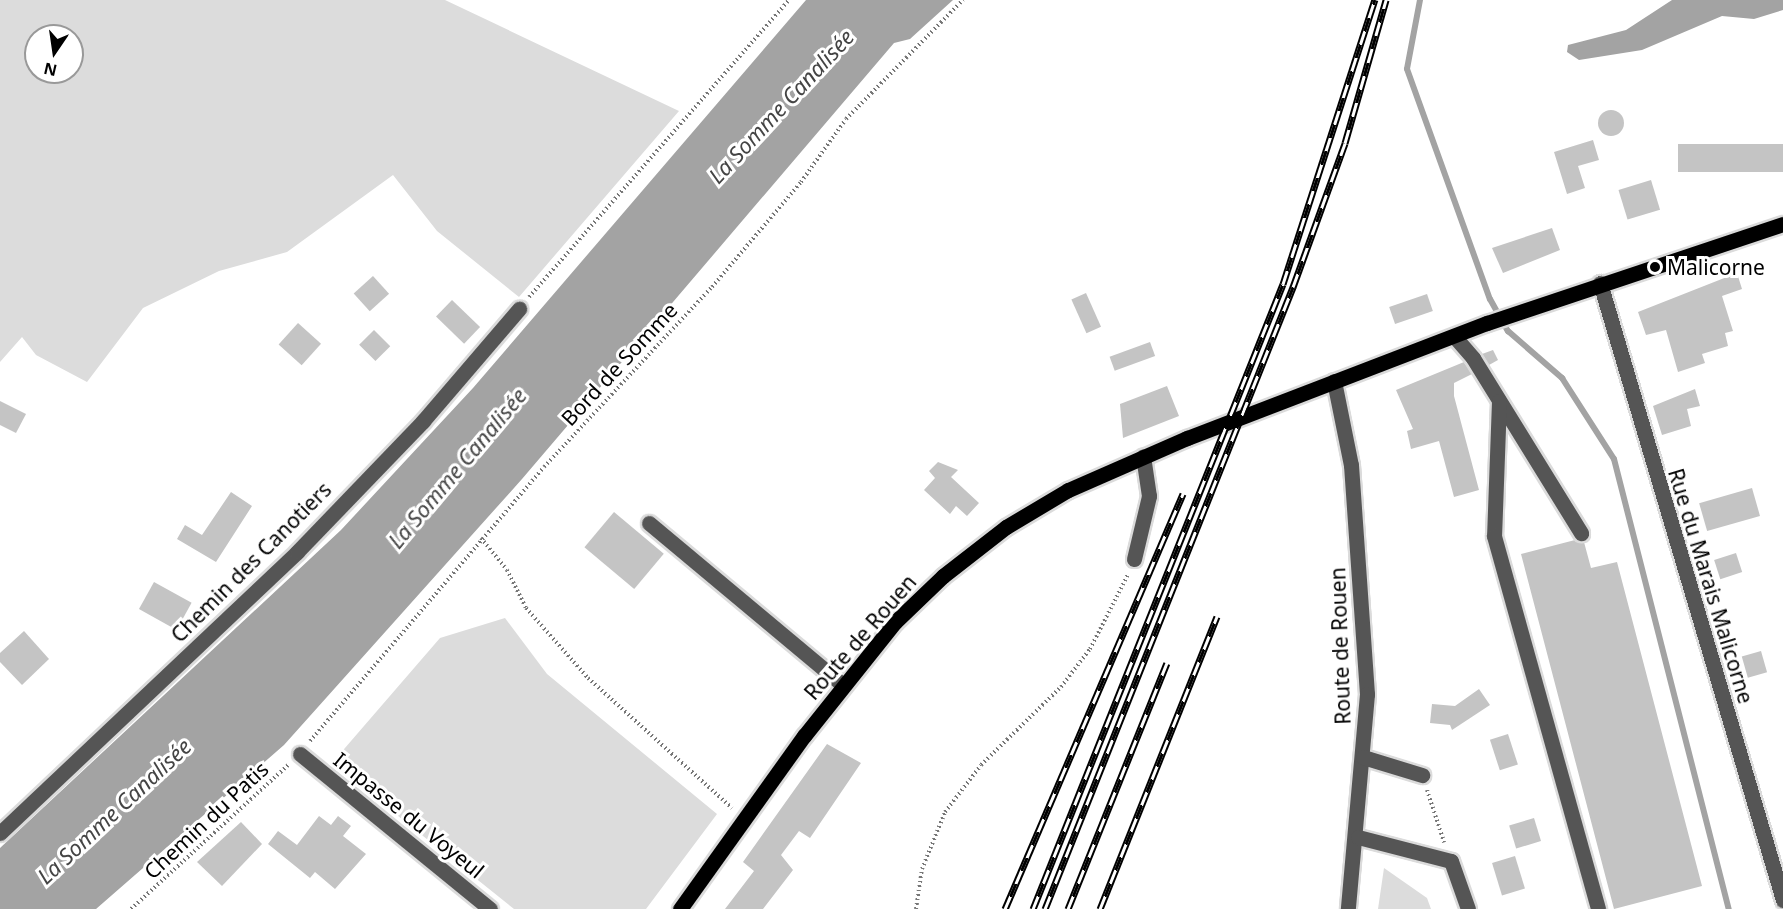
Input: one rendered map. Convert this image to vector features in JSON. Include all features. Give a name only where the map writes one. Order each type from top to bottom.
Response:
[{"type":"main road","name":"Route de Rouen","points":[[680,909],[843,686],[916,600],[968,555],[1068,490],[1143,456],[1487,323],[1783,224]]},
{"type":"street","name":"Rue du Marais Malicorne","points":[[1600,284],[1604,309],[1783,900]]},
{"type":"street","name":"Chemin des Canotiers","points":[[0,833],[297,552],[423,421],[519,309]]},
{"type":"street","points":[[1454,336],[1499,401],[1581,533]]},
{"type":"street","name":"Route de Rouen","points":[[1334,381],[1351,465],[1367,694],[1358,837],[1348,909]]},
{"type":"street","points":[[1499,401],[1494,536],[1598,909]]},
{"type":"street","points":[[1134,559],[1149,496],[1143,456]]},
{"type":"street","points":[[649,523],[843,686]]},
{"type":"street","name":"Impasse du Voyeul","points":[[300,754],[490,909]]},
{"type":"street","points":[[1363,757],[1422,775]]},
{"type":"street","points":[[1358,837],[1451,861],[1468,909]]},
{"type":"path","points":[[519,309],[789,0]]},
{"type":"path","name":"Bord de Somme","points":[[300,754],[481,538],[712,287],[801,182],[846,118],[963,0]]},
{"type":"path","points":[[481,538],[507,570],[526,608],[588,678],[744,819]]},
{"type":"path","points":[[916,909],[922,869],[945,812],[981,765],[1038,713],[1090,649],[1134,559]]},
{"type":"path","name":"Chemin du Patis","points":[[131,909],[300,754]]},
{"type":"path","points":[[1422,775],[1451,861]]},
{"type":"shaded area","points":[[0,0],[445,0],[679,111],[519,297],[437,231],[393,175],[287,252],[219,271],[143,308],[87,382],[36,355],[22,337],[0,362]]},
{"type":"shaded area","points":[[505,618],[547,674],[717,814],[646,909],[514,909],[332,763],[440,638]]},
{"type":"shaded area","points":[[1384,868],[1427,898],[1431,909],[1378,909]]},
{"type":"water","name":"La Somme Canalisée","points":[[806,0],[953,0],[910,39],[894,43],[522,479],[284,745],[96,909],[0,909],[0,848],[341,530],[473,388]]},
{"type":"water","points":[[1672,0],[1783,0],[1783,10],[1754,19],[1722,16],[1642,50],[1579,60],[1567,52],[1568,45],[1626,30]]},
{"type":"building","points":[[1611,110],[1620,114],[1624,123],[1620,132],[1611,136],[1602,132],[1598,123],[1602,114]]},
{"type":"building","points":[[1593,140],[1599,160],[1578,166],[1585,188],[1567,194],[1554,152]]},
{"type":"building","points":[[1678,144],[1783,144],[1783,172],[1678,172]]},
{"type":"building","points":[[1651,180],[1660,210],[1628,220],[1618,190]]},
{"type":"building","points":[[1552,228],[1560,250],[1503,273],[1492,248]]},
{"type":"building","points":[[1737,273],[1742,289],[1722,296],[1733,331],[1725,333],[1728,346],[1702,354],[1705,363],[1678,372],[1666,330],[1646,335],[1638,312]]},
{"type":"building","points":[[373,276],[389,294],[370,311],[354,293]]},
{"type":"building","points":[[1086,293],[1101,327],[1086,333],[1071,300]]},
{"type":"building","points":[[1427,294],[1433,311],[1395,324],[1389,307]]},
{"type":"building","points":[[452,300],[480,327],[464,344],[436,317]]},
{"type":"building","points":[[298,323],[321,344],[302,365],[279,345]]},
{"type":"building","points":[[374,330],[390,346],[375,361],[359,345]]},
{"type":"building","points":[[1150,342],[1155,356],[1115,371],[1110,357]]},
{"type":"building","points":[[1493,350],[1498,360],[1489,365],[1482,354]]},
{"type":"building","points":[[1464,362],[1472,374],[1454,383],[1454,396],[1479,490],[1454,497],[1439,441],[1411,449],[1407,431],[1413,429],[1396,390]]},
{"type":"building","points":[[1167,386],[1179,416],[1123,438],[1120,404]]},
{"type":"building","points":[[1695,389],[1700,406],[1687,409],[1691,426],[1662,435],[1653,406]]},
{"type":"building","points":[[0,401],[26,414],[16,433],[0,425]]},
{"type":"building","points":[[938,462],[958,470],[951,477],[979,503],[967,516],[956,506],[950,514],[924,490],[935,478],[929,471]]},
{"type":"building","points":[[1752,488],[1760,516],[1707,531],[1699,503]]},
{"type":"building","points":[[231,492],[252,506],[216,562],[177,539],[185,525],[202,535]]},
{"type":"building","points":[[614,512],[664,554],[634,589],[584,547]]},
{"type":"building","points":[[1575,540],[1584,542],[1591,568],[1617,562],[1702,886],[1614,909],[1521,554]]},
{"type":"building","points":[[1736,553],[1742,572],[1720,579],[1714,560]]},
{"type":"building","points":[[154,582],[192,603],[177,630],[139,609]]},
{"type":"building","points":[[24,631],[49,659],[22,685],[0,662],[0,653]]},
{"type":"building","points":[[1761,651],[1767,672],[1748,678],[1742,657]]},
{"type":"building","points":[[1479,689],[1490,705],[1452,730],[1450,725],[1430,723],[1432,704],[1455,706]]},
{"type":"building","points":[[1508,734],[1518,764],[1500,770],[1490,740]]},
{"type":"building","points":[[827,744],[861,763],[810,838],[799,831],[781,855],[793,870],[763,909],[725,909],[754,871],[743,862]]},
{"type":"building","points":[[319,816],[331,825],[338,816],[351,826],[343,836],[366,854],[335,889],[315,872],[310,878],[268,844],[278,831],[297,845]]},
{"type":"building","points":[[1534,818],[1541,841],[1516,849],[1509,826]]},
{"type":"building","points":[[241,822],[262,844],[222,886],[197,862]]},
{"type":"building","points":[[1515,856],[1525,889],[1502,896],[1492,863]]},
{"type":"waterway","points":[[1420,0],[1407,69],[1490,299],[1508,331],[1562,378],[1614,459],[1729,909]]},
{"type":"railway","points":[[1033,909],[1283,284],[1375,0]]},
{"type":"railway","points":[[1045,909],[1293,287],[1345,143],[1386,0]]},
{"type":"railway","points":[[1005,909],[1183,494]]},
{"type":"railway","points":[[1100,909],[1217,616]]},
{"type":"railway","points":[[1068,909],[1167,663]]},
{"type":"place","name":"Malicorne","points":[[1655,267]]}]
